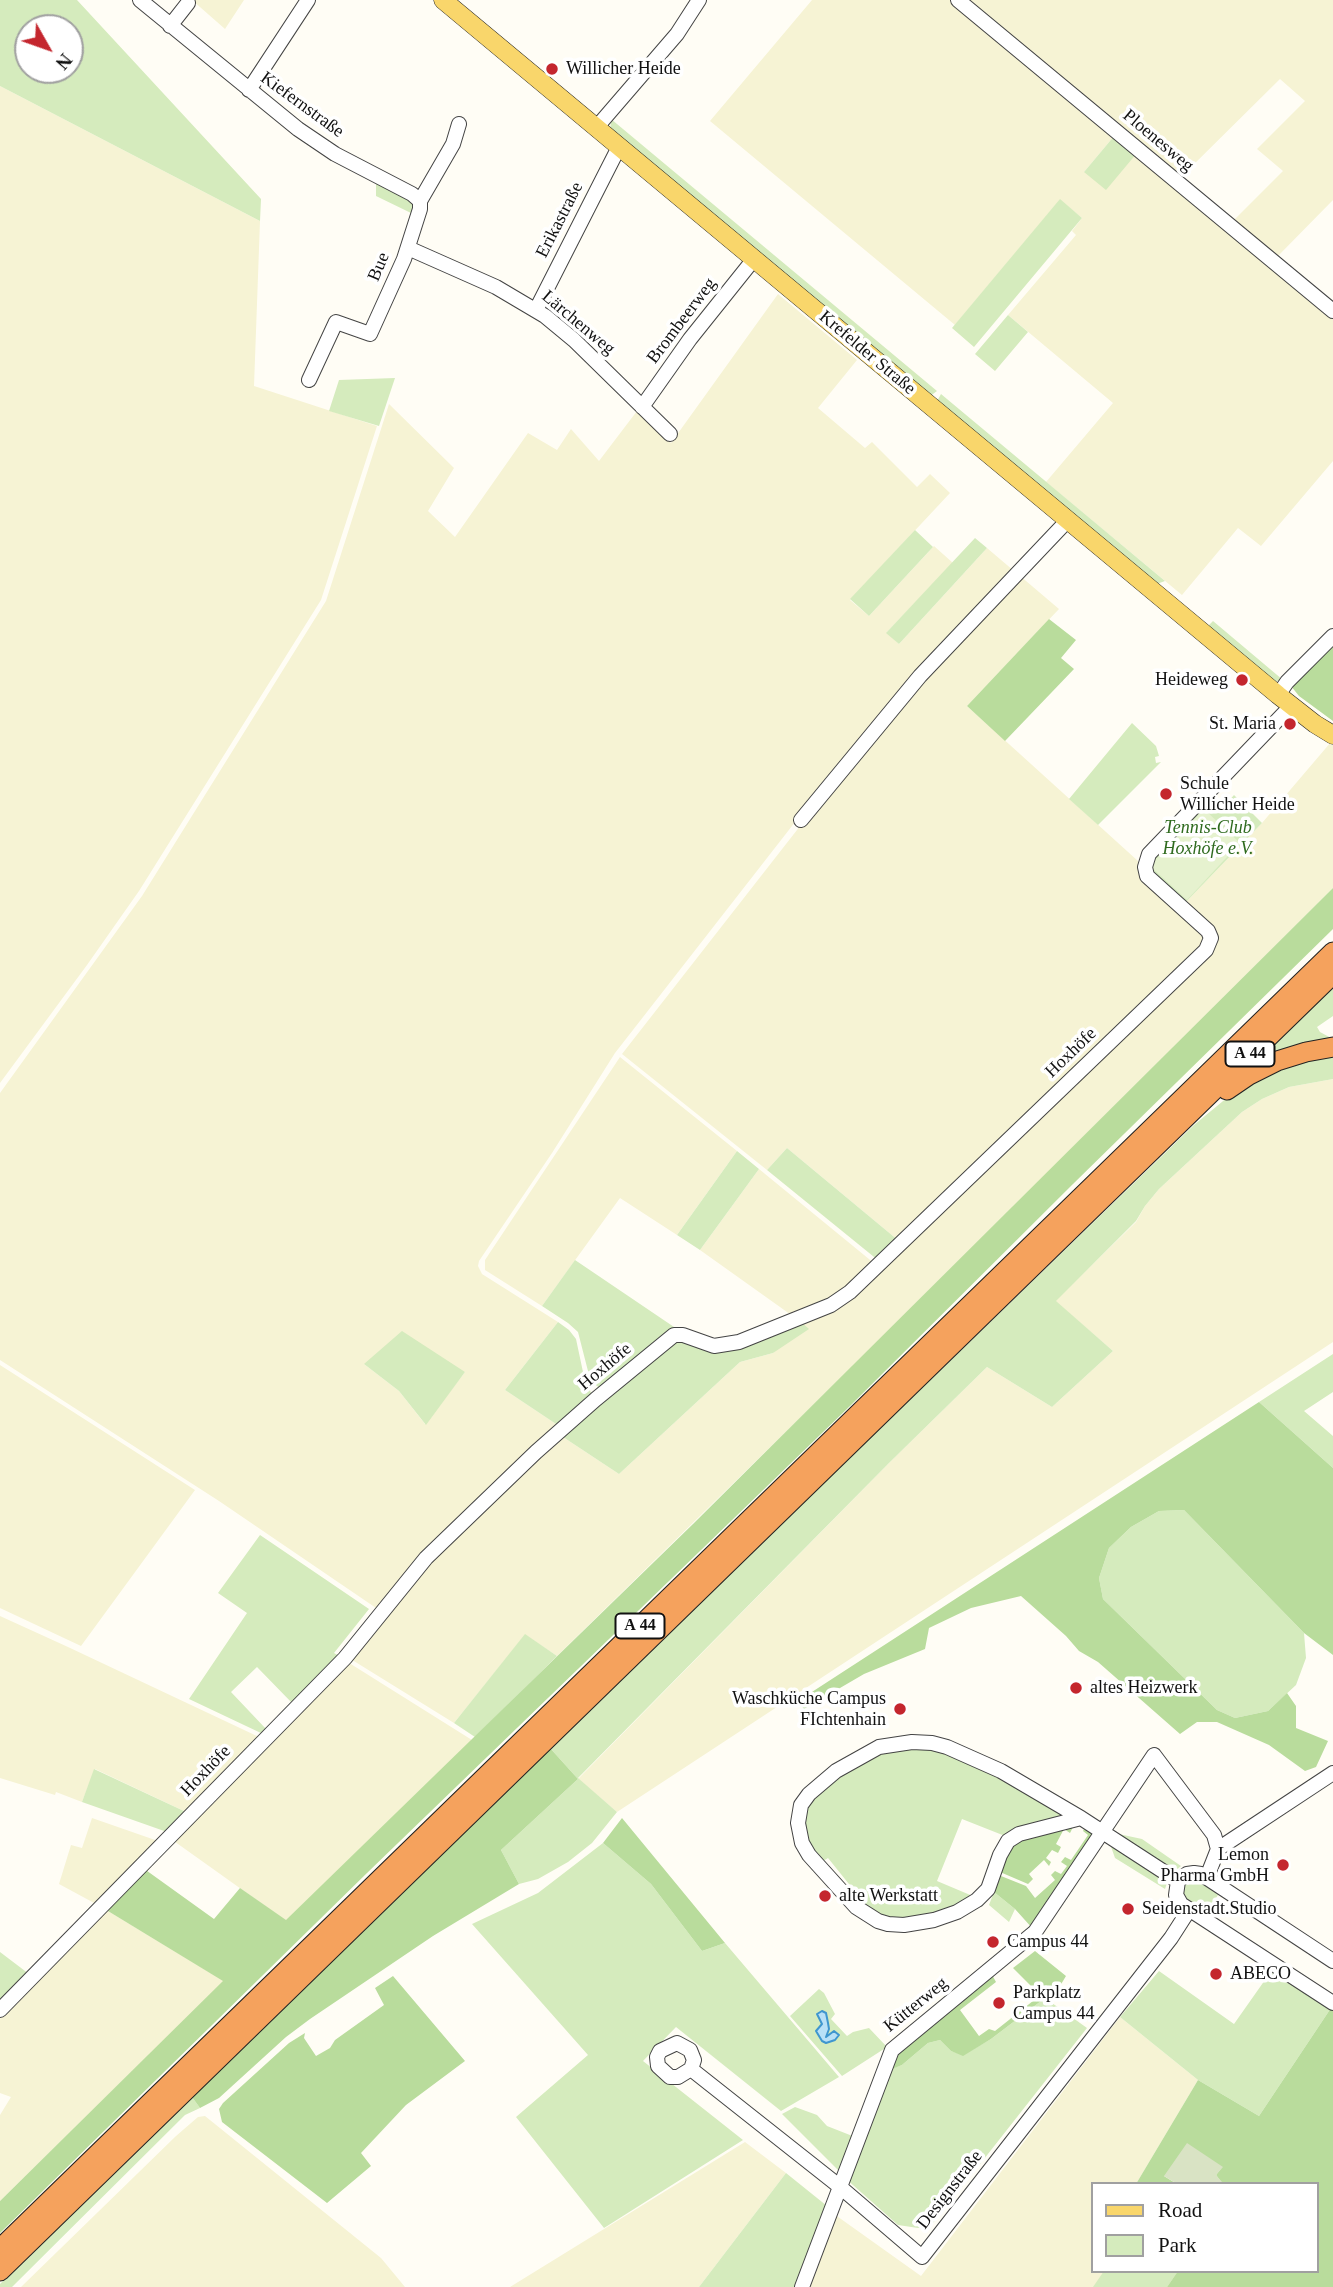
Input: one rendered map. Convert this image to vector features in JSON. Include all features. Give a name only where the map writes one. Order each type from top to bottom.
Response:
[{"type":"highway","name":"A 44","points":[[0,2249],[1333,952]]},
{"type":"highway","name":"A 44","points":[[0,2271],[1333,974]]},
{"type":"highway","points":[[1168,1135],[1255,1071],[1292,1056],[1333,1047]]},
{"type":"main road","name":"Krefelder Straße","points":[[443,0],[1285,701],[1333,736]]},
{"type":"street","name":"Kiefernstraße","points":[[140,0],[249,90],[324,147],[412,194],[420,201]]},
{"type":"street","points":[[249,90],[308,0]]},
{"type":"street","points":[[596,128],[677,34],[699,0]]},
{"type":"street","name":"Ploenesweg","points":[[958,0],[1333,311]]},
{"type":"street","points":[[170,26],[188,3]]},
{"type":"street","name":"Bue","points":[[309,380],[336,322],[370,334],[408,248],[420,201],[453,144],[459,124]]},
{"type":"street","name":"Erikastraße","points":[[536,310],[619,147]]},
{"type":"street","name":"Lärchenweg","points":[[408,248],[496,288],[536,310],[564,331],[670,434]]},
{"type":"street","name":"Brombeerweg","points":[[642,407],[690,339],[754,259]]},
{"type":"street","points":[[801,820],[920,676],[1068,520]]},
{"type":"street","points":[[1285,701],[1293,676],[1333,636]]},
{"type":"street","name":"Hoxhöfe","points":[[0,2010],[345,1658],[426,1558],[536,1452],[596,1399],[674,1335],[683,1335],[714,1346],[738,1342],[831,1306],[850,1292],[1206,950],[1210,938],[1208,931],[1147,876],[1145,867],[1149,854],[1285,701]]},
{"type":"street","points":[[1081,1818],[1019,1834],[1008,1841],[988,1889],[971,1905],[934,1920],[904,1925],[878,1921],[856,1907],[808,1856],[798,1823],[801,1805],[809,1794],[836,1770],[879,1747],[912,1742],[932,1743],[1000,1771],[1081,1818],[1178,1881]]},
{"type":"street","name":"Kütterweg","points":[[802,2287],[892,2050],[1035,1932],[1154,1755],[1214,1835],[1218,1849]]},
{"type":"street","points":[[1207,1877],[1218,1849],[1333,1773]]},
{"type":"street","points":[[1333,1961],[1207,1877],[1194,1872],[1178,1881],[1176,1895],[1181,1905],[1333,2003]]},
{"type":"street","name":"Designstraße","points":[[691,2069],[839,2186],[922,2257],[1171,1938],[1189,1910]]},
{"type":"shaded area","points":[[192,0],[244,0],[225,29]]},
{"type":"shaded area","points":[[812,0],[952,0],[1115,135],[1084,172],[1137,153],[1333,317],[1333,461],[1261,546],[1238,528],[1182,595],[1046,482],[1113,403],[1008,315],[1076,235],[1072,231],[1082,218],[1060,200],[955,325],[710,121]]},
{"type":"shaded area","points":[[966,0],[1333,0],[1333,200],[1277,257],[1233,221],[1283,171],[1257,149],[1305,101],[1280,79],[1180,178]]},
{"type":"shaded area","points":[[0,86],[260,221],[254,386],[377,426],[321,600],[139,891],[0,1083]]},
{"type":"shaded area","points":[[778,294],[857,360],[818,408],[865,448],[872,442],[917,487],[930,474],[950,493],[850,600],[869,616],[934,546],[953,563],[887,632],[899,644],[987,548],[1014,571],[799,817],[615,1053],[479,1261],[482,1274],[558,1322],[505,1390],[559,1426],[379,1610],[219,1501],[0,1360],[0,1093],[142,896],[326,601],[389,404],[454,468],[428,511],[455,537],[528,433],[557,450],[571,429],[599,461],[637,411],[671,443]],"holes":[[[364,1364],[465,1372],[425,1424],[399,1391]]]},
{"type":"shaded area","points":[[1019,575],[1059,609],[967,706],[1138,861],[1139,870],[1205,934],[1204,948],[899,1241],[787,1148],[767,1170],[622,1054],[804,821],[929,671]]},
{"type":"shaded area","points":[[1331,742],[1333,888],[557,1656],[525,1635],[454,1723],[349,1658],[423,1566],[560,1435],[619,1474],[740,1362],[773,1353],[801,1322],[832,1309],[1211,951],[1217,944],[1215,936],[1184,904],[1262,823]]},
{"type":"shaded area","points":[[620,1057],[737,1151],[677,1235],[620,1198],[542,1306],[485,1270],[485,1260]]},
{"type":"shaded area","points":[[1333,1079],[1333,1342],[617,1812],[578,1779],[987,1367],[1052,1407],[1113,1351],[1055,1301],[1136,1222],[1159,1189],[1242,1112],[1289,1087]]},
{"type":"shaded area","points":[[759,1169],[875,1264],[849,1288],[794,1317],[700,1250]]},
{"type":"shaded area","points":[[0,1365],[195,1490],[81,1646],[0,1608]]},
{"type":"shaded area","points":[[0,1616],[259,1737],[186,1812],[95,1769],[82,1802],[56,1792],[55,1795],[0,1778]]},
{"type":"shaded area","points":[[346,1661],[472,1740],[286,1921],[171,1839]]},
{"type":"shaded area","points":[[92,1818],[158,1841],[96,1904],[59,1884],[71,1845],[82,1848]]},
{"type":"shaded area","points":[[103,1908],[224,1981],[0,2201],[0,2115],[11,2097],[0,2093],[0,2019]]},
{"type":"shaded area","points":[[1120,2017],[1198,2080],[1137,2182],[1092,2182],[1092,2273],[1177,2273],[1167,2287],[807,2287],[834,2214],[921,2276]]},
{"type":"shaded area","points":[[205,2116],[381,2258],[405,2287],[21,2287],[176,2136],[198,2117]]},
{"type":"shaded area","points":[[745,2142],[786,2173],[699,2287],[510,2287]]},
{"type":"green space","points":[[0,0],[77,0],[261,199],[260,221],[0,86]]},
{"type":"green space","points":[[611,119],[937,391],[929,397],[610,133]]},
{"type":"green space","points":[[1115,135],[1137,153],[1106,190],[1084,172]]},
{"type":"green space","points":[[376,183],[410,199],[414,208],[411,213],[376,196]]},
{"type":"green space","points":[[1060,199],[1082,218],[974,347],[952,328]]},
{"type":"green space","points":[[1008,315],[1028,332],[995,371],[975,354]]},
{"type":"green space","points":[[395,378],[379,426],[329,411],[339,380]]},
{"type":"green space","points":[[941,394],[1165,581],[1154,585],[936,403]]},
{"type":"green space","points":[[915,530],[933,547],[869,616],[850,599]]},
{"type":"green space","points":[[975,538],[987,548],[899,644],[886,633]]},
{"type":"green space","points":[[1049,619],[1076,640],[1061,658],[1074,669],[1005,741],[967,706]]},
{"type":"green space","points":[[1213,621],[1283,680],[1271,682],[1206,628]]},
{"type":"green space","points":[[1333,642],[1333,721],[1299,696],[1291,686]]},
{"type":"green space","points":[[1132,723],[1156,746],[1159,756],[1155,757],[1156,763],[1161,762],[1098,825],[1069,799]]},
{"type":"green space","name":"Tennis-Club Hoxhöfe e.V.","points":[[1211,795],[1223,807],[1234,795],[1262,823],[1184,904],[1151,873],[1154,854]]},
{"type":"green space","name":"Tennis-Club Hoxhöfe e.V.","points":[[1204,809],[1240,843],[1187,900],[1150,866]]},
{"type":"green space","points":[[1333,888],[1333,929],[850,1406],[367,1873],[0,2233],[0,2201],[223,1981],[103,1908],[143,1868],[214,1919],[240,1888],[286,1920],[693,1524]]},
{"type":"green space","points":[[1333,987],[1333,1016],[1317,1027],[1320,1032],[1333,1039],[1247,1070]]},
{"type":"green space","points":[[1333,1053],[1333,1079],[1289,1087],[1242,1112],[1159,1189],[1136,1221],[1056,1301],[1113,1351],[1052,1407],[987,1367],[578,1778],[617,1812],[592,1843],[568,1862],[538,1879],[519,1884],[501,1850],[578,1779],[550,1748],[1194,1125],[1234,1092],[1268,1072]]},
{"type":"green space","points":[[787,1148],[899,1241],[879,1261],[767,1170]]},
{"type":"green space","points":[[737,1151],[759,1169],[700,1250],[677,1235]]},
{"type":"green space","points":[[575,1260],[677,1329],[603,1390],[594,1384],[589,1375],[578,1332],[542,1306]]},
{"type":"green space","points":[[558,1322],[576,1339],[591,1393],[591,1401],[559,1426],[505,1390]]},
{"type":"green space","points":[[801,1322],[809,1329],[773,1353],[740,1362],[619,1474],[560,1435],[678,1337],[716,1352]]},
{"type":"green space","points":[[402,1331],[465,1372],[426,1425],[399,1391],[364,1364]]},
{"type":"green space","points":[[1333,1354],[1333,1392],[1304,1411],[1333,1436],[1333,1468],[1259,1402]]},
{"type":"green space","points":[[1259,1402],[1333,1468],[1333,1655],[1304,1633],[1184,1510],[1159,1511],[1131,1527],[1109,1548],[1099,1578],[1103,1599],[1217,1710],[1235,1718],[1268,1711],[1287,1693],[1296,1706],[1296,1728],[1328,1741],[1316,1767],[1305,1771],[1269,1745],[1217,1722],[1197,1722],[1180,1734],[1098,1662],[1079,1651],[1021,1596],[971,1608],[929,1628],[925,1649],[864,1674],[804,1709],[798,1701]]},
{"type":"green space","points":[[1184,1510],[1304,1633],[1306,1658],[1296,1685],[1268,1711],[1235,1718],[1217,1710],[1103,1599],[1099,1578],[1109,1548],[1131,1527],[1159,1511]]},
{"type":"green space","points":[[260,1535],[369,1609],[334,1653],[341,1657],[293,1704],[257,1667],[231,1692],[267,1730],[263,1734],[189,1699],[247,1613],[218,1593]]},
{"type":"green space","points":[[525,1634],[557,1656],[475,1737],[454,1723]]},
{"type":"green space","points":[[932,1747],[1025,1789],[1066,1814],[1026,1825],[1005,1836],[962,1819],[937,1881],[975,1897],[954,1910],[897,1921],[875,1917],[851,1898],[857,1894],[828,1858],[820,1863],[807,1845],[803,1825],[807,1807],[839,1773],[891,1748]]},
{"type":"green space","points":[[550,1748],[578,1779],[501,1850],[519,1884],[433,1936],[310,2019],[286,2037],[219,2098],[200,2108],[192,2097]]},
{"type":"green space","points":[[94,1769],[186,1812],[167,1832],[82,1802]]},
{"type":"green space","points":[[622,1818],[725,1943],[702,1951],[651,1884],[603,1843]]},
{"type":"green space","points":[[1064,1829],[1056,1844],[1061,1847],[1058,1853],[1052,1850],[1046,1858],[1051,1862],[1049,1866],[1044,1860],[1029,1874],[1033,1879],[1028,1884],[1000,1872],[1010,1848],[1019,1840]]},
{"type":"green space","points":[[1084,1829],[1096,1836],[1033,1929],[1015,1909],[994,1892],[1001,1876],[1026,1886],[1035,1898],[1055,1880],[1051,1875],[1055,1871],[1061,1874],[1067,1866],[1061,1862],[1065,1857],[1071,1860],[1088,1835]]},
{"type":"green space","points":[[1114,1833],[1142,1839],[1181,1866],[1174,1872]]},
{"type":"green space","points":[[1109,1841],[1168,1880],[1165,1889],[1115,1858]]},
{"type":"green space","points":[[603,1843],[651,1884],[702,1951],[725,1943],[839,2077],[781,2111],[676,2027],[643,2061],[743,2140],[604,2228],[516,2117],[588,2055],[472,1924],[538,1893]]},
{"type":"green space","points":[[1195,1877],[1221,1890],[1205,1916],[1187,1904],[1180,1890]]},
{"type":"green space","points":[[994,1892],[1015,1909],[1009,1922],[989,1905]]},
{"type":"green space","points":[[1035,1951],[1066,1976],[1051,2001],[1045,1998],[991,2039],[963,2056],[951,2051],[940,2040],[928,2043],[902,2065],[887,2071],[894,2052],[991,1973],[996,1982],[960,2010],[979,2036],[989,2029],[995,2031],[1038,1997],[1030,1992],[1031,1986],[1013,1968]]},
{"type":"green space","points":[[0,1952],[29,1974],[0,2004]]},
{"type":"green space","points":[[1272,1970],[1331,2008],[1259,2116],[1198,2080],[1120,2017],[1159,1971],[1234,2024]]},
{"type":"green space","points":[[393,1976],[465,2061],[406,2105],[361,2153],[371,2166],[327,2203],[222,2122],[219,2109],[289,2043],[305,2033],[304,2038],[316,2056],[330,2048],[335,2040],[384,2005],[375,1988]]},
{"type":"green space","points":[[819,1989],[835,2014],[831,2019],[847,2036],[869,2028],[887,2047],[842,2076],[790,2016]]},
{"type":"green space","points":[[1045,1998],[1087,2028],[931,2225],[918,2228],[898,2225],[845,2178],[885,2071],[902,2065],[928,2043],[940,2040],[951,2051],[963,2055],[991,2039]]},
{"type":"green space","points":[[1331,2008],[1333,2009],[1333,2287],[1167,2287],[1177,2273],[1319,2273],[1319,2182],[1221,2182],[1216,2175],[1222,2167],[1164,2176],[1174,2182],[1137,2182],[1198,2080],[1259,2116]]},
{"type":"green space","points":[[192,2097],[200,2108],[185,2115],[12,2287],[0,2287],[0,2284]]},
{"type":"green space","points":[[795,2107],[817,2115],[827,2126],[855,2137],[841,2173],[782,2114]]},
{"type":"green space","points":[[1187,2143],[1223,2167],[1216,2175],[1222,2182],[1174,2182],[1164,2176]]},
{"type":"green space","points":[[786,2173],[827,2206],[799,2287],[699,2287]]},
{"type":"green space","points":[[1103,2273],[1177,2273],[1167,2287],[1093,2287]]},
{"type":"water","points":[[822,2011],[826,2013],[829,2029],[826,2037],[834,2031],[839,2035],[835,2040],[826,2043],[816,2031],[822,2024],[817,2014]]},
{"type":"place","name":"Willicher Heide","points":[[552,69]]},
{"type":"place","name":"Heideweg","points":[[1242,680]]},
{"type":"place","name":"St. Maria","points":[[1290,724]]},
{"type":"place","name":"Schule Willicher Heide","points":[[1166,794]]},
{"type":"place","name":"altes Heizwerk","points":[[1076,1688]]},
{"type":"place","name":"Waschküche Campus FIchtenhain","points":[[900,1709]]},
{"type":"place","name":"Lemon Pharma GmbH","points":[[1283,1865]]},
{"type":"place","name":"alte Werkstatt","points":[[825,1896]]},
{"type":"place","name":"Seidenstadt.Studio","points":[[1128,1909]]},
{"type":"place","name":"Campus 44","points":[[993,1942]]},
{"type":"place","name":"ABECO","points":[[1216,1974]]},
{"type":"place","name":"Parkplatz Campus 44","points":[[999,2003]]}]
